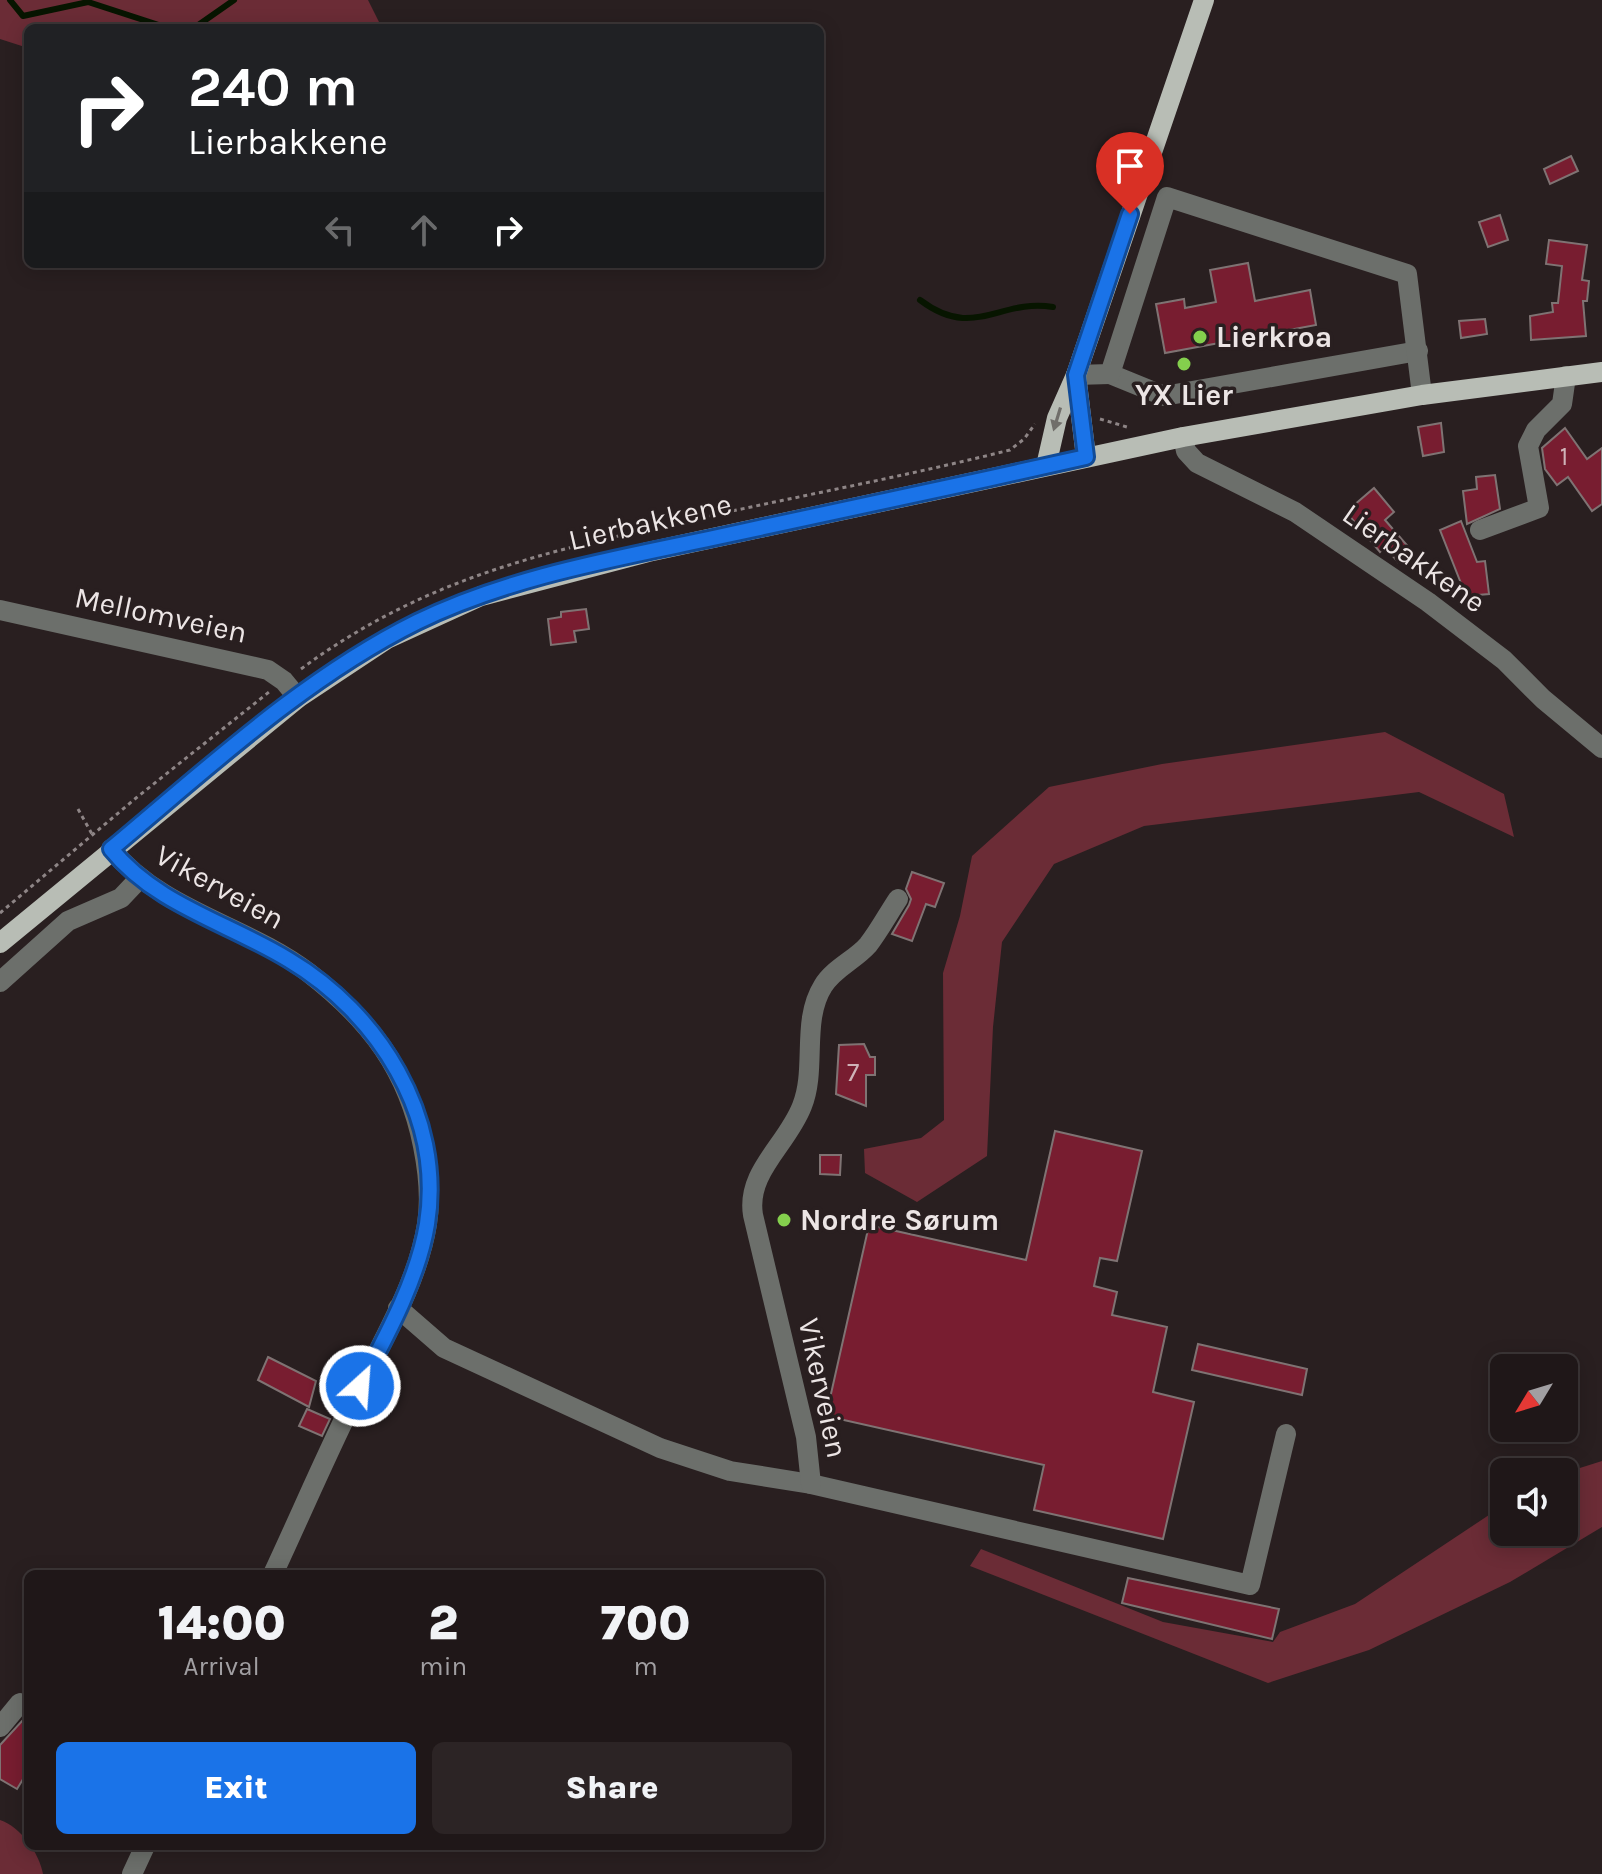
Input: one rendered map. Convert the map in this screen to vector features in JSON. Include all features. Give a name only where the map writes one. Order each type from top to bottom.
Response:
[{"type":"main road","points":[[1046,466],[1057,418],[1076,375],[1204,0]]},
{"type":"main road","name":"Lierbakkene","points":[[0,943],[298,698],[387,639],[481,596],[621,558],[1183,437],[1422,395],[1602,372]]},
{"type":"main road","points":[[1076,375],[1086,457]]},
{"type":"street","points":[[1110,374],[1167,197],[1407,274],[1422,395]]},
{"type":"street","points":[[1076,375],[1110,374],[1164,396],[1418,351]]},
{"type":"street","points":[[1480,530],[1539,508],[1528,446],[1536,430],[1562,404],[1566,376]]},
{"type":"street","name":"Lierbakkene","points":[[1183,437],[1186,451],[1197,463],[1295,512],[1459,624],[1602,748]]},
{"type":"street","name":"Mellomveien","points":[[0,610],[268,670],[284,681],[298,698]]},
{"type":"street","name":"Vikerveien","points":[[111,849],[139,879],[306,970],[367,1024],[394,1061],[419,1123],[429,1207],[424,1237],[398,1308],[275,1570]]},
{"type":"street","points":[[0,982],[68,921],[121,898],[139,879]]},
{"type":"street","name":"Vikerveien","points":[[398,1308],[444,1348],[660,1448],[730,1471],[811,1484],[806,1437],[753,1215],[752,1189],[788,1136],[802,1107],[809,1072],[813,1012],[819,993],[833,974],[866,948],[898,899]]},
{"type":"street","points":[[811,1484],[1250,1585],[1286,1434]]},
{"type":"street","points":[[0,1727],[20,1703],[24,1706]]},
{"type":"street","points":[[132,1874],[143,1850]]},
{"type":"path","points":[[0,913],[284,681],[376,619],[472,574],[596,540],[1010,450],[1024,439],[1040,416]]},
{"type":"path","points":[[78,809],[92,835],[111,849]]},
{"type":"shaded area","points":[[0,0],[368,0],[380,24],[24,24],[24,47],[0,39]]},
{"type":"shaded area","points":[[1385,732],[1504,794],[1514,837],[1419,792],[1144,826],[1054,864],[1002,942],[993,1027],[987,1156],[917,1202],[865,1173],[864,1149],[921,1138],[944,1120],[943,973],[960,916],[972,856],[1049,787],[1162,764]]},
{"type":"shaded area","points":[[1602,1461],[1602,1527],[1578,1541],[1578,1469]]},
{"type":"shaded area","points":[[1490,1514],[1490,1546],[1570,1546],[1510,1582],[1369,1650],[1268,1683],[970,1566],[981,1549],[1163,1622],[1273,1642],[1280,1632],[1355,1604]]},
{"type":"shaded area","points":[[0,1820],[15,1828],[24,1838],[24,1850],[33,1850],[43,1874],[0,1874]]},
{"type":"building","points":[[1571,156],[1578,171],[1550,184],[1544,169]]},
{"type":"building","points":[[1500,215],[1508,240],[1488,247],[1479,222]]},
{"type":"building","points":[[1549,240],[1587,245],[1582,280],[1589,281],[1587,301],[1583,301],[1586,336],[1531,340],[1530,316],[1553,312],[1552,303],[1558,303],[1562,266],[1546,264]]},
{"type":"building","points":[[1248,263],[1255,301],[1310,290],[1316,325],[1165,353],[1156,304],[1184,299],[1185,308],[1216,302],[1210,270]]},
{"type":"building","points":[[1485,319],[1487,334],[1461,338],[1459,321]]},
{"type":"building","points":[[1441,423],[1444,452],[1423,456],[1418,427]]},
{"type":"building","points":[[1565,428],[1587,459],[1602,448],[1602,504],[1592,511],[1568,477],[1557,485],[1545,469],[1542,448]]},
{"type":"building","points":[[1495,475],[1500,509],[1467,524],[1463,491],[1477,489],[1476,477]]},
{"type":"building","points":[[1374,488],[1394,512],[1385,520],[1411,550],[1398,562],[1385,547],[1380,552],[1346,512]]},
{"type":"building","points":[[1461,521],[1477,562],[1485,561],[1489,594],[1466,596],[1440,530]]},
{"type":"building","points":[[586,609],[589,629],[574,631],[576,642],[551,645],[548,619],[561,617],[561,612]]},
{"type":"building","points":[[912,872],[944,883],[935,907],[926,904],[912,941],[892,934],[911,899],[906,889]]},
{"type":"building","points":[[864,1044],[870,1057],[875,1057],[875,1075],[866,1075],[866,1106],[836,1094],[839,1045]]},
{"type":"building","points":[[1055,1131],[1142,1151],[1117,1261],[1100,1258],[1094,1286],[1117,1292],[1112,1315],[1167,1327],[1153,1392],[1194,1402],[1163,1539],[1034,1510],[1044,1465],[826,1416],[869,1225],[1026,1260]]},
{"type":"building","points":[[820,1155],[841,1155],[840,1175],[820,1174]]},
{"type":"building","points":[[1198,1344],[1307,1369],[1302,1395],[1192,1370]]},
{"type":"building","points":[[268,1357],[316,1381],[309,1407],[258,1380]]},
{"type":"building","points":[[307,1409],[330,1419],[322,1436],[299,1426]]},
{"type":"building","points":[[1128,1578],[1279,1609],[1272,1639],[1122,1603]]},
{"type":"building","points":[[24,1722],[24,1778],[17,1789],[0,1779],[0,1745]]},
{"type":"waterway","points":[[10,0],[23,16],[88,2],[156,24]]},
{"type":"waterway","points":[[200,24],[234,0]]},
{"type":"waterway","points":[[920,300],[939,312],[972,318],[1017,308],[1053,307]]},
{"type":"place","name":"Lierkroa","points":[[1200,337]]},
{"type":"place","name":"YX Lier","points":[[1184,364]]},
{"type":"place","name":"Nordre Sørum","points":[[784,1220]]},
{"type":"route","points":[[360,1386],[408,1286],[427,1223],[429,1207],[425,1157],[419,1123],[406,1086],[394,1061],[367,1024],[306,970],[259,943],[176,903],[139,879],[111,849],[298,698],[387,639],[449,608],[514,586],[603,562],[1086,457],[1076,375],[1130,214]]}]
